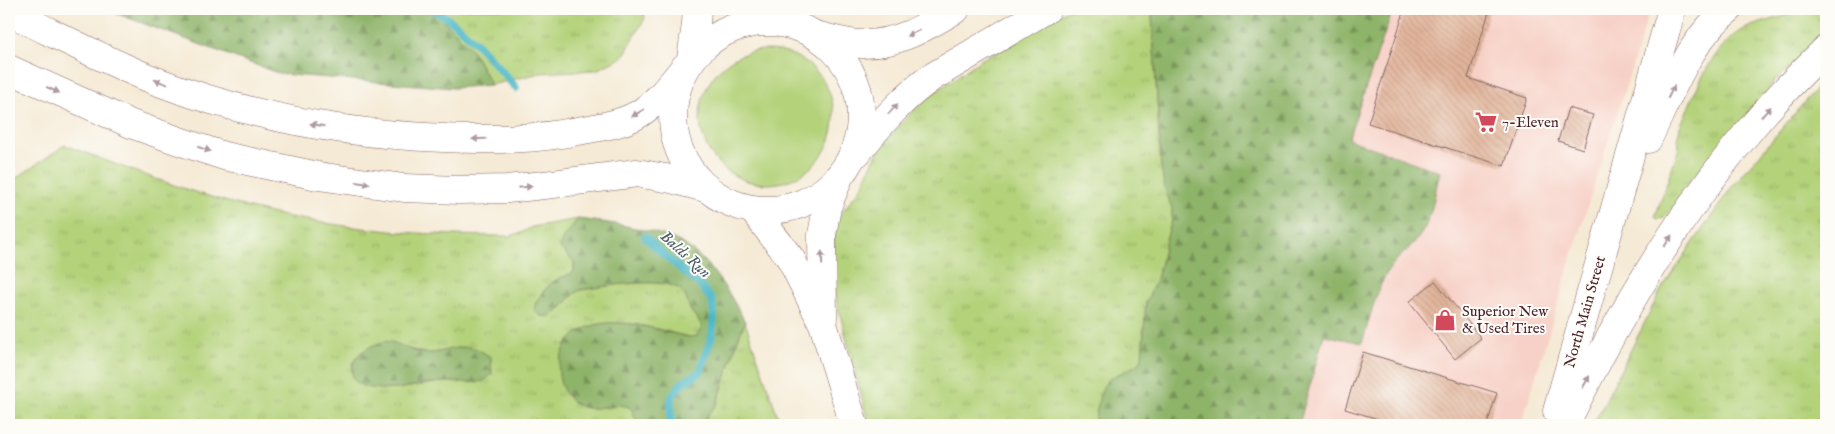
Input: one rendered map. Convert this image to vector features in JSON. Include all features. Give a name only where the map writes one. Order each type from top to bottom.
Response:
[{"type":"main road","points":[[697,9],[688,63],[675,92],[672,118],[676,144],[688,168],[705,188],[736,206],[753,210],[785,210],[814,199],[845,170],[884,119],[916,88],[1046,9]]},
{"type":"main road","points":[[758,9],[781,22]]},
{"type":"main road","points":[[817,36],[860,44],[895,41],[918,31],[956,9]]},
{"type":"main road","name":"North Main Street","points":[[1553,425],[1672,9]]},
{"type":"main road","name":"North Main Street","points":[[1618,198],[1693,49],[1711,25],[1729,9]]},
{"type":"main road","points":[[9,12],[155,80],[241,109],[371,133],[469,140],[513,139],[565,134],[599,127],[636,115],[660,96],[705,44],[722,33],[741,25],[761,21],[781,22],[800,27],[817,36],[839,54],[854,78],[862,106],[861,134],[827,207],[822,235],[823,324]]},
{"type":"main road","points":[[1565,425],[1583,388],[1646,274],[1700,193],[1748,131],[1802,72],[1826,49]]},
{"type":"main road","points":[[9,69],[131,124],[179,141],[224,156],[318,176],[404,188],[459,190],[553,184],[636,173],[671,179],[705,188]]},
{"type":"main road","points":[[753,210],[790,259],[823,324],[854,425]]},
{"type":"shaded area","points":[[1393,9],[1649,9],[1521,425],[1298,424],[1324,334],[1362,343],[1383,279],[1398,257],[1423,232],[1440,172],[1348,140]]},
{"type":"green space","points":[[104,9],[442,9],[444,21],[472,50],[491,85],[453,88],[280,74]]},
{"type":"green space","points":[[442,9],[643,9],[645,18],[623,57],[596,70],[540,73],[491,85],[472,50],[445,25]]},
{"type":"green space","points":[[1069,9],[1150,9],[1152,16],[1161,168],[1165,189],[1172,208],[1172,220],[1158,276],[1146,302],[1142,358],[1139,364],[1099,401],[1094,425],[869,425],[835,295],[831,259],[837,221],[862,186],[876,155],[883,145],[907,117],[927,98],[979,61]]},
{"type":"green space","points":[[1150,9],[1393,9],[1348,139],[1440,172],[1431,213],[1425,228],[1417,240],[1392,265],[1384,278],[1374,302],[1362,343],[1324,335],[1299,424],[1301,425],[1094,425],[1100,395],[1105,383],[1113,376],[1136,365],[1142,358],[1146,302],[1158,276],[1172,220],[1172,208],[1165,189],[1161,168],[1152,16]]},
{"type":"green space","points":[[1804,9],[1826,9],[1826,33],[1779,78],[1775,79],[1768,91],[1664,218],[1658,219],[1655,217],[1679,148],[1678,136],[1680,127],[1699,84],[1715,56],[1736,34],[1749,27]]},
{"type":"green space","points":[[767,50],[792,55],[814,70],[829,92],[834,117],[829,142],[814,164],[792,179],[767,184],[742,179],[720,164],[705,142],[700,117],[705,92],[720,70],[742,55]]},
{"type":"green space","points":[[1826,79],[1826,425],[1593,425],[1662,288],[1731,188]]},
{"type":"green space","points":[[65,145],[195,192],[248,208],[304,220],[391,231],[509,236],[521,233],[532,227],[578,219],[561,244],[561,248],[574,262],[574,271],[553,282],[544,290],[535,304],[538,314],[553,314],[580,290],[635,283],[665,284],[677,287],[684,293],[691,311],[702,327],[697,336],[689,337],[632,324],[618,323],[590,327],[577,333],[582,407],[612,407],[623,404],[631,407],[638,425],[9,425],[9,183]],"holes":[[[409,349],[425,353],[443,351],[484,353],[491,357],[479,382],[442,382],[397,389],[363,386],[352,364],[361,352]]]},
{"type":"green space","points":[[578,219],[649,231],[685,245],[712,270],[734,301],[745,322],[717,404],[700,425],[638,425],[631,408],[624,406],[583,407],[572,401],[565,393],[560,378],[561,357],[570,340],[582,330],[596,325],[611,323],[627,324],[689,337],[697,336],[702,327],[691,311],[683,292],[672,286],[660,283],[632,283],[580,290],[553,315],[547,317],[534,310],[539,297],[549,286],[556,280],[574,271],[574,262],[560,248],[564,236]]},
{"type":"green space","points":[[745,322],[781,425],[700,425],[717,404]]},
{"type":"green space","points":[[386,341],[423,353],[464,347],[477,349],[491,357],[492,374],[479,382],[433,383],[395,389],[374,388],[359,384],[352,375],[355,360],[363,351]]},
{"type":"building","points":[[1405,9],[1490,9],[1468,78],[1527,98],[1504,166],[1368,123]]},
{"type":"building","name":"7-Eleven","points":[[1568,108],[1593,115],[1583,149],[1558,141]]},
{"type":"building","name":"Superior New & Used Tires","points":[[1435,281],[1481,338],[1455,359],[1409,302]]},
{"type":"building","points":[[1363,352],[1497,393],[1487,425],[1398,425],[1345,409]]},
{"type":"waterway","name":"Balds Run","points":[[430,9],[441,14],[465,32],[516,88]]},
{"type":"waterway","name":"Balds Run","points":[[645,237],[698,283],[712,300],[714,316],[712,335],[700,372],[681,384],[671,398],[671,425]]},
{"type":"place","name":"7-Eleven","points":[[1486,122]]},
{"type":"place","name":"Superior New & Used Tires","points":[[1445,320]]}]
